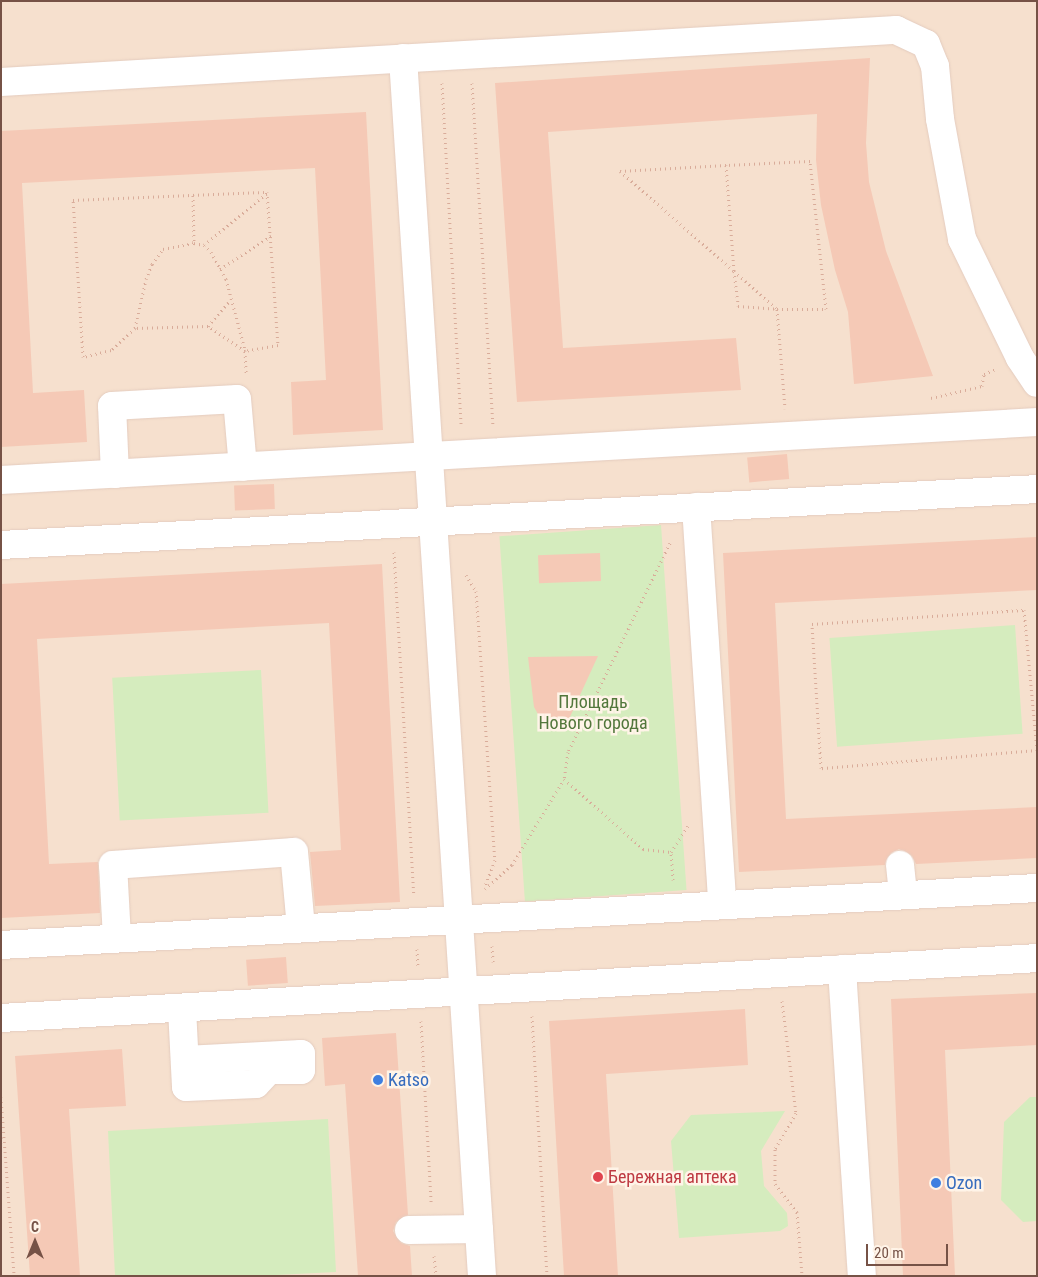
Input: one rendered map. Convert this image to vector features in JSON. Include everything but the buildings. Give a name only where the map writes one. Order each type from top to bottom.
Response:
[{"type":"lane","points":[[1,82],[896,30],[926,44],[936,66],[940,119],[962,240],[1020,358],[1037,383]]},
{"type":"lane","points":[[403,58],[462,992],[482,1276]]},
{"type":"lane","points":[[115,474],[112,406],[237,400],[243,466]]},
{"type":"lane","points":[[1,480],[1037,422]]},
{"type":"lane","points":[[1,545],[1037,489]]},
{"type":"lane","points":[[696,507],[722,904]]},
{"type":"lane","points":[[117,938],[113,865],[294,852],[300,928]]},
{"type":"lane","points":[[900,865],[903,895]]},
{"type":"lane","points":[[1,945],[458,919],[487,907],[722,904],[1037,888]]},
{"type":"lane","points":[[1,1018],[1037,958]]},
{"type":"lane","points":[[842,969],[862,1276]]},
{"type":"lane","points":[[182,1008],[185,1060]]},
{"type":"lane","points":[[409,1230],[478,1230]]},
{"type":"path","points":[[470,54],[493,430],[503,429]]},
{"type":"path","points":[[441,56],[463,454]]},
{"type":"path","points":[[726,165],[734,271],[738,306],[777,309],[826,309],[810,161],[726,165],[620,171],[734,271],[777,309],[785,409]]},
{"type":"path","points":[[246,380],[245,351],[220,269],[204,246],[194,243],[163,249],[152,264],[146,279],[135,328],[111,350],[83,357],[73,200],[267,192]]},
{"type":"path","points":[[135,328],[208,326],[245,351],[278,345],[267,192]]},
{"type":"path","points":[[204,246],[267,192]]},
{"type":"path","points":[[194,195],[194,243]]},
{"type":"path","points":[[220,269],[271,236]]},
{"type":"path","points":[[208,326],[231,300]]},
{"type":"path","points":[[923,399],[982,386],[984,374],[1020,358]]},
{"type":"path","points":[[775,410],[795,408]]},
{"type":"path","points":[[484,890],[512,865],[564,779],[568,752],[672,539]]},
{"type":"path","points":[[463,571],[476,591],[495,860],[484,890],[494,990]]},
{"type":"path","points":[[1024,610],[1037,750],[821,768],[812,624],[1024,610]]},
{"type":"path","points":[[564,779],[642,849],[671,852]]},
{"type":"path","points":[[782,996],[796,1113],[775,1148],[775,1184],[797,1212],[802,1276]]},
{"type":"path","points":[[531,1008],[547,1276]]},
{"type":"path","points":[[1,1097],[14,1276]]},
{"type":"shaded area","points":[[1,1],[1037,1],[1037,1276],[1,1276]]},
{"type":"green space","name":"Площадь Нового города","points":[[661,525],[687,890],[525,901],[499,536]]},
{"type":"green space","points":[[1015,625],[1023,734],[837,747],[829,638]]},
{"type":"green space","points":[[261,670],[268,813],[120,821],[112,678]]},
{"type":"green space","points":[[1030,1097],[1037,1097],[1037,1221],[1023,1222],[1001,1200],[1004,1122]]},
{"type":"green space","points":[[785,1111],[761,1151],[764,1186],[787,1213],[788,1226],[780,1231],[679,1238],[671,1141],[691,1115]]},
{"type":"green space","points":[[328,1119],[336,1272],[256,1276],[115,1276],[108,1131]]},
{"type":"place","name":"Katso","points":[[378,1080]]},
{"type":"place","name":"Бережная аптека","points":[[598,1177]]},
{"type":"place","name":"Ozon","points":[[936,1183]]}]
